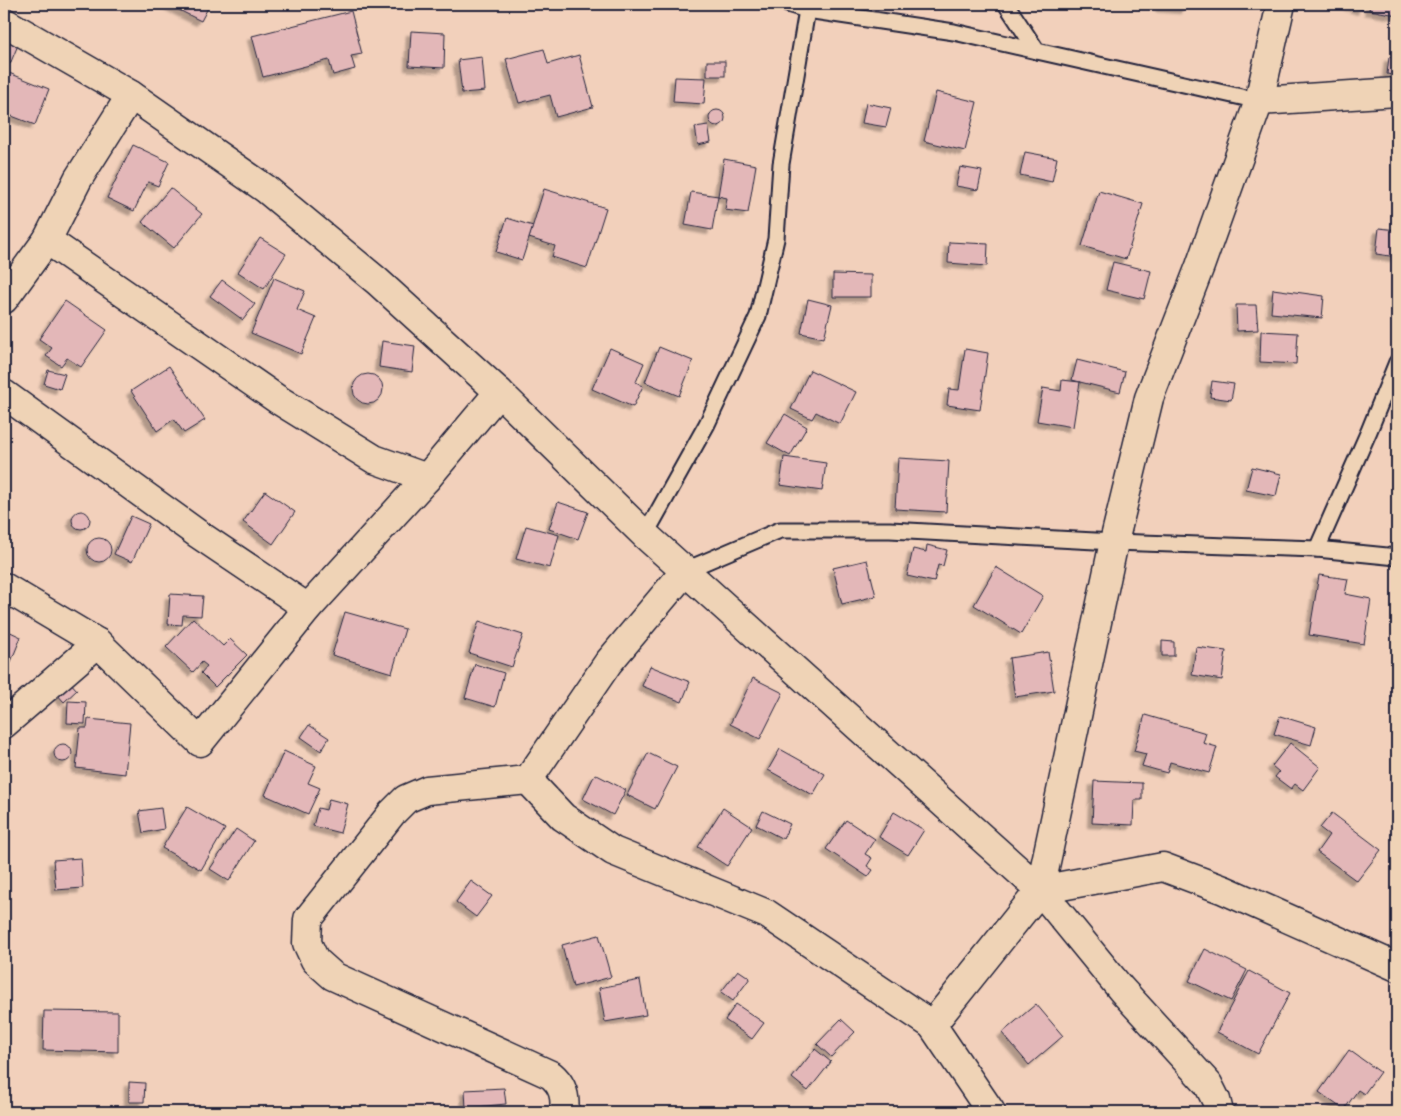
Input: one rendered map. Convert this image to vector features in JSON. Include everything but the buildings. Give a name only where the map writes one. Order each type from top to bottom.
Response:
[{"type":"street","points":[[932,1025],[1040,890],[1114,542],[1150,398],[1200,266],[1258,102],[1281,4]]},
{"type":"street","points":[[4,22],[131,95],[266,189],[377,281],[499,392],[645,535],[1040,890],[1121,989],[1208,1084],[1216,1100],[1219,1112]]},
{"type":"street","points":[[1258,102],[1397,92]]},
{"type":"street","points":[[4,299],[47,240],[78,179],[131,95]]},
{"type":"street","points":[[47,240],[277,399],[374,459],[427,478]]},
{"type":"street","points":[[4,586],[98,643],[200,742],[308,608],[427,478],[499,392]]},
{"type":"street","points":[[4,394],[198,534],[308,608]]},
{"type":"street","points":[[564,1112],[564,1092],[558,1080],[551,1075],[333,976],[314,960],[307,943],[308,919],[392,813],[406,799],[427,790],[528,780],[608,663],[686,570]]},
{"type":"street","points":[[4,724],[98,643]]},
{"type":"street","points":[[528,780],[563,817],[613,851],[767,914],[932,1025],[991,1112]]},
{"type":"street","points":[[1040,890],[1163,867],[1224,890],[1397,967]]},
{"type":"lane","points":[[787,4],[807,10],[954,32],[1258,102]]},
{"type":"lane","points":[[1006,4],[1037,51]]},
{"type":"lane","points":[[645,535],[707,424],[758,316],[776,239],[782,164],[807,10]]},
{"type":"lane","points":[[1317,549],[1397,362]]},
{"type":"lane","points":[[686,570],[780,530],[890,530],[1114,542],[1317,549],[1397,557]]}]
